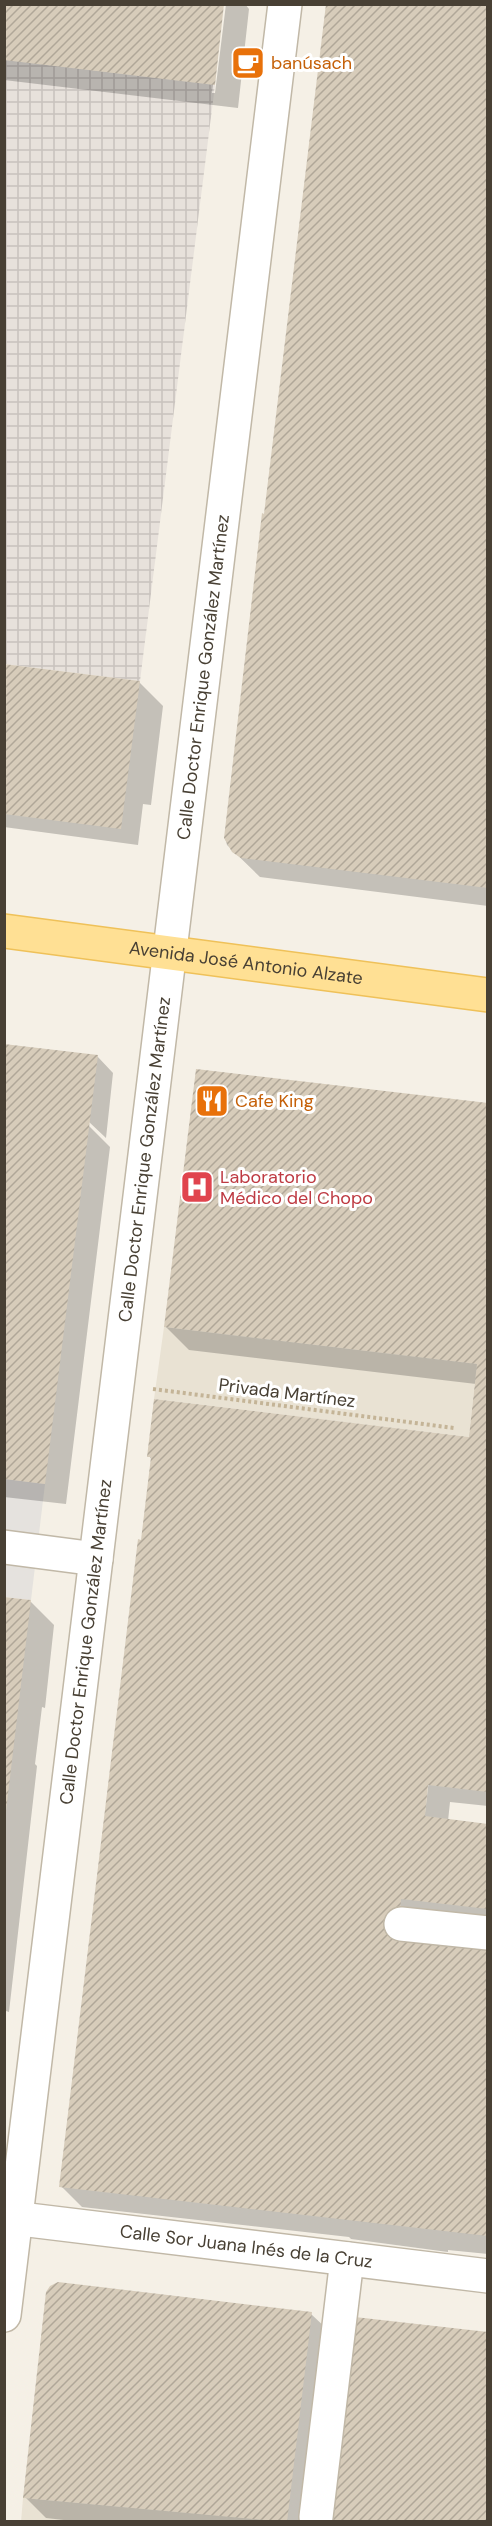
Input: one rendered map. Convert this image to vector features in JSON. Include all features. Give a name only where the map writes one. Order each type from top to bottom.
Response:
[{"type":"main road","name":"Avenida José Antonio Alzate","points":[[4,931],[488,995]]},
{"type":"street","name":"Calle Doctor Enrique González Martínez","points":[[4,2314],[10,2218],[96,1559],[285,4]]},
{"type":"street","points":[[4,1547],[96,1559]]},
{"type":"street","points":[[401,1924],[488,1933]]},
{"type":"street","name":"Calle Sor Juana Inés de la Cruz","points":[[10,2218],[488,2276]]},
{"type":"street","points":[[316,2517],[348,2259]]},
{"type":"path","name":"Privada Martínez","points":[[117,1384],[454,1428]]},
{"type":"shaded area","points":[[5,60],[215,85],[140,681],[5,664]]},
{"type":"shaded area","points":[[164,1327],[477,1364],[469,1437],[154,1399]]},
{"type":"shaded area","points":[[5,1479],[45,1484],[31,1600],[5,1597]]},
{"type":"shaded area","points":[[23,2498],[278,2521],[21,2522]]},
{"type":"building","points":[[4,4],[224,4],[215,85],[4,60]]},
{"type":"building","points":[[326,4],[488,4],[488,888],[241,858],[232,852],[224,838]]},
{"type":"building","points":[[4,664],[140,681],[121,829],[4,814]]},
{"type":"building","points":[[4,1044],[98,1055],[45,1484],[4,1479]]},
{"type":"building","points":[[196,1069],[488,1103],[488,1792],[428,1785],[425,1816],[488,1824],[488,1909],[401,1899],[398,1938],[488,1949],[488,2236],[59,2187],[138,1539],[141,1540],[151,1457],[147,1457],[154,1399],[469,1437],[477,1364],[164,1327]]},
{"type":"building","points":[[4,1597],[31,1600],[6,1811],[4,1811]]},
{"type":"building","points":[[58,2282],[312,2312],[287,2522],[23,2498],[46,2292],[50,2286]]},
{"type":"building","points":[[346,2316],[488,2332],[488,2522],[319,2522]]},
{"type":"place","name":"banúsach","points":[[248,63]]},
{"type":"place","name":"Cafe King","points":[[212,1101]]},
{"type":"place","name":"Laboratorio Médico del Chopo","points":[[197,1187]]}]
